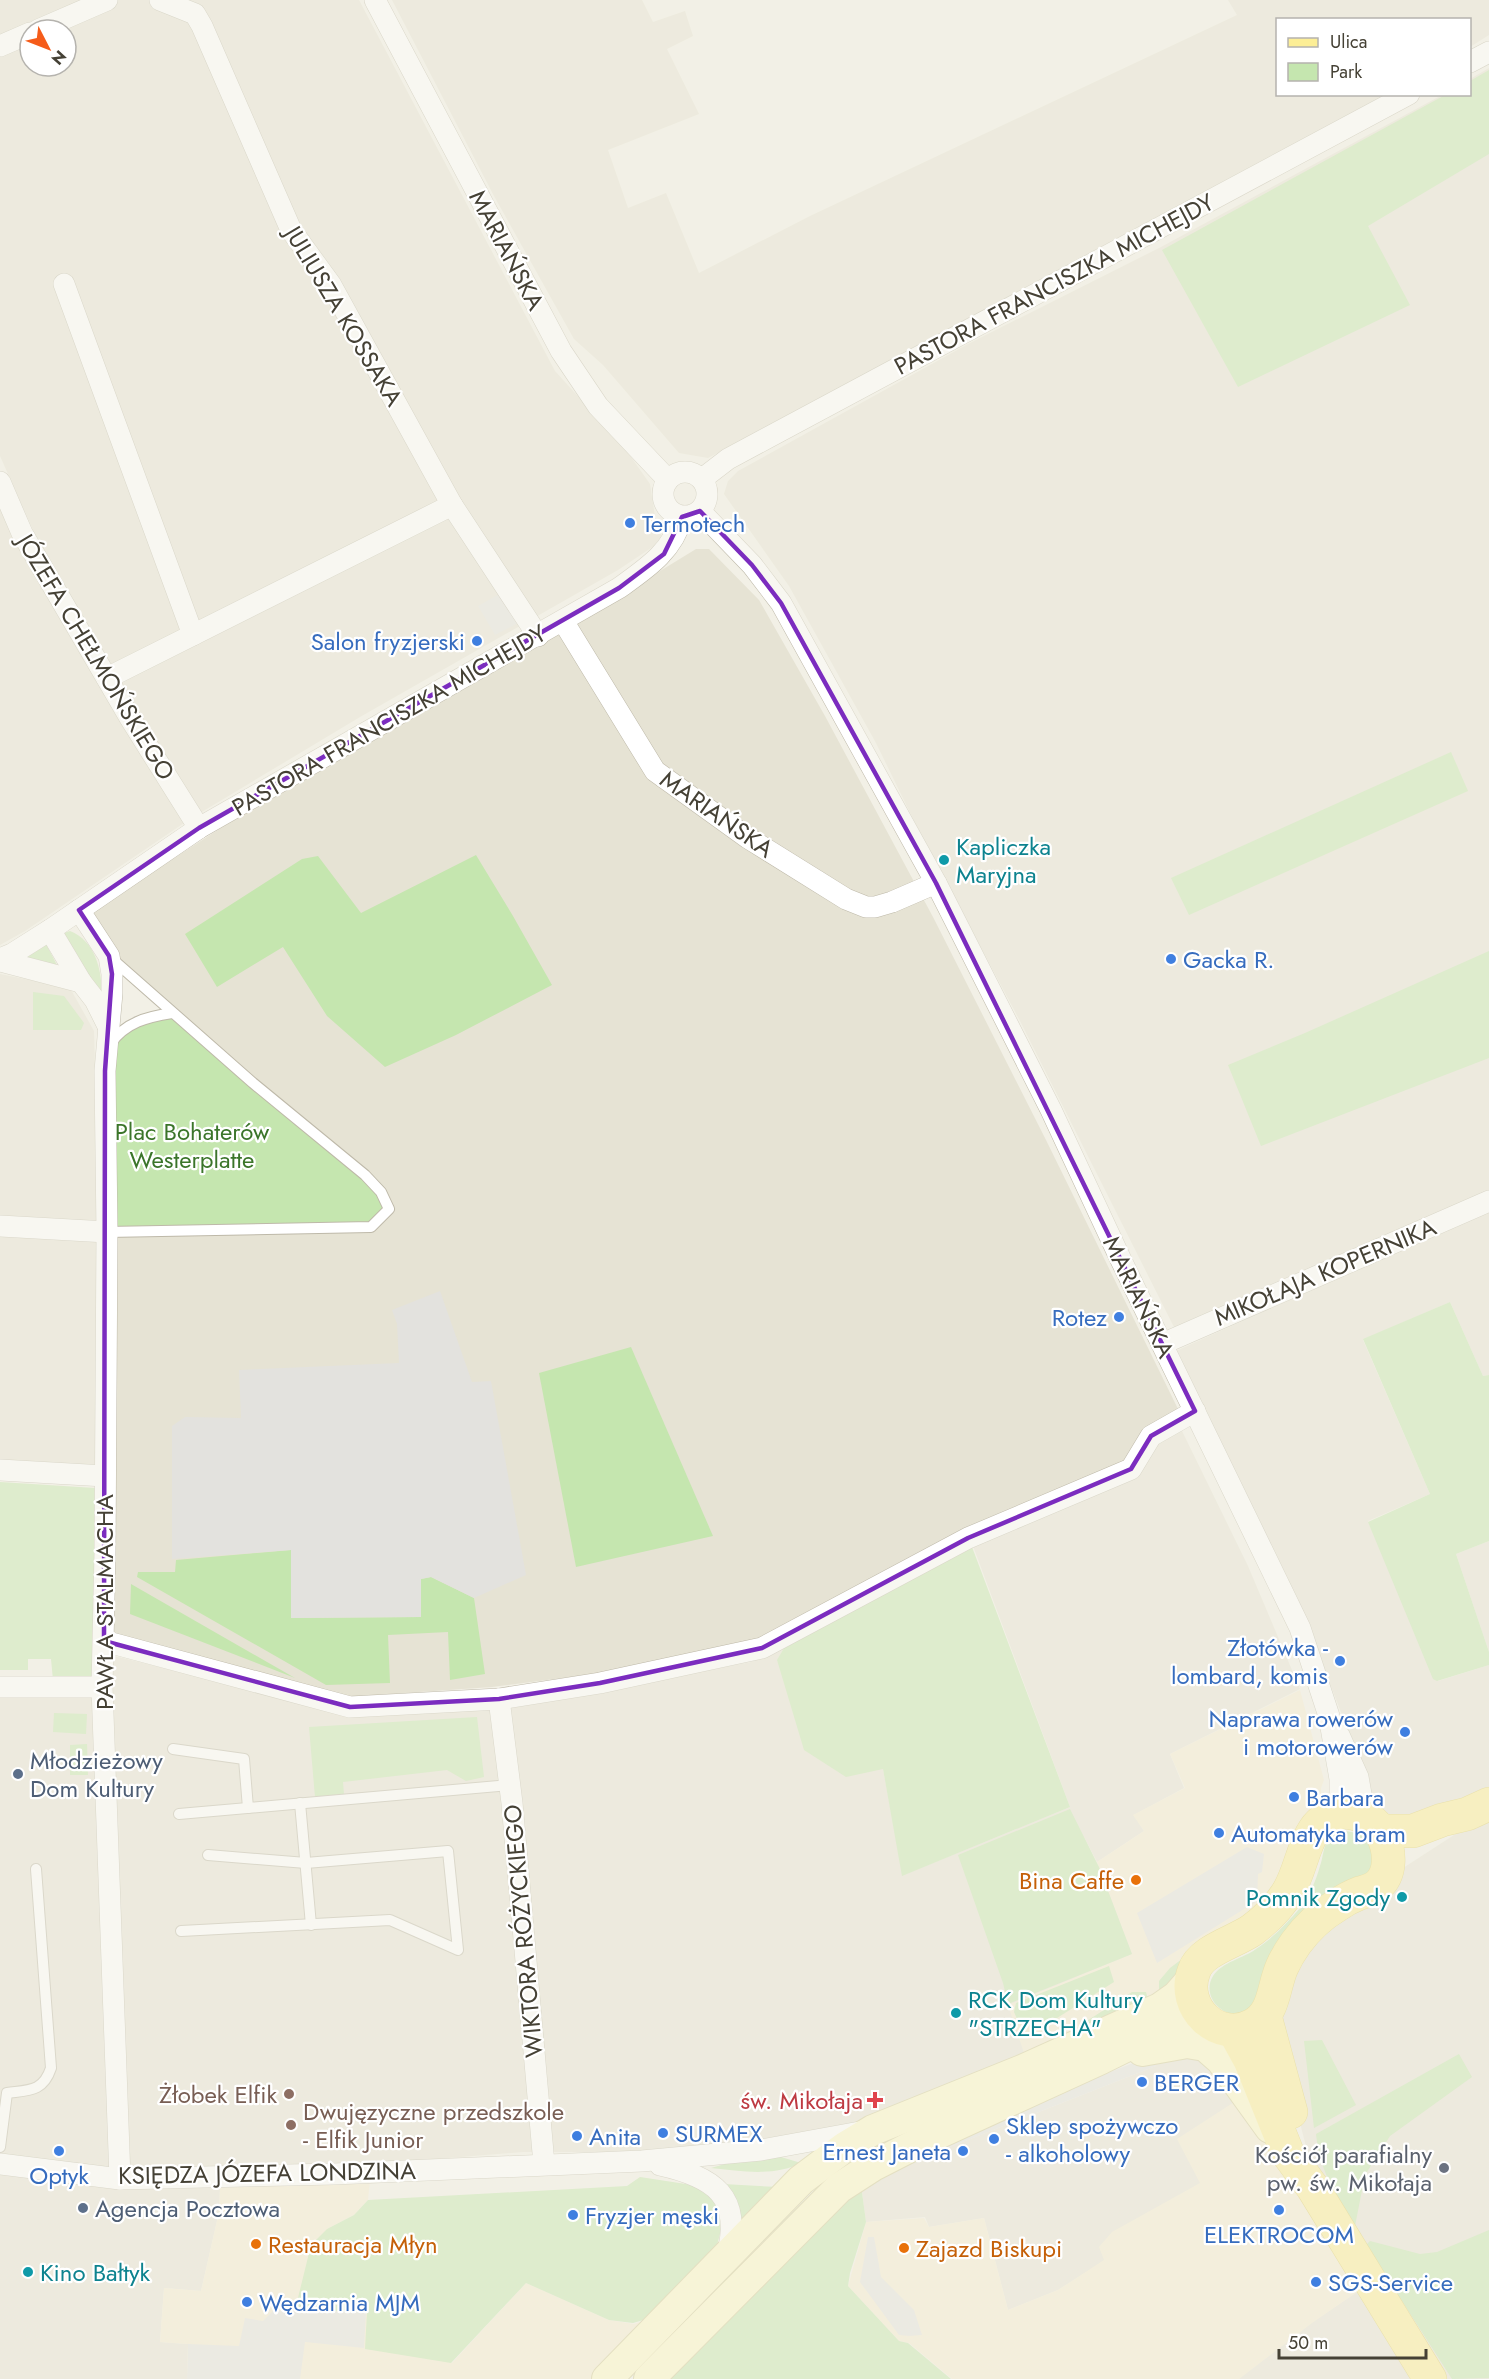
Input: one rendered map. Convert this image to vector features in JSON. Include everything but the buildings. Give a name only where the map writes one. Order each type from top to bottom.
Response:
[{"type":"main road","points":[[1288,2154],[1248,2054],[1221,2027],[1201,2016],[1193,2000],[1191,1980],[1196,1967],[1202,1960],[1252,1929],[1274,1911],[1293,1883],[1310,1834],[1316,1826],[1334,1814],[1356,1813],[1375,1825],[1413,1831],[1478,1809]]},
{"type":"main road","points":[[1388,1867],[1438,1837],[1478,1809]]},
{"type":"main road","points":[[649,2379],[839,2188],[873,2166],[1168,2026],[1189,2021],[1221,2027],[1251,2026],[1265,2016],[1269,2011],[1282,1967],[1310,1926],[1335,1906],[1377,1887],[1388,1867],[1388,1851],[1375,1825]]},
{"type":"main road","name":"KSIĘDZA JÓZEFA LONDZINA","points":[[873,2130],[1022,2070],[1160,2008],[1177,1996],[1191,1980]]},
{"type":"main road","points":[[1265,2016],[1313,2188]]},
{"type":"main road","points":[[1101,2059],[1187,2043],[1205,2046],[1221,2060],[1313,2188],[1430,2379]]},
{"type":"main road","points":[[607,2379],[813,2169],[873,2130]]},
{"type":"street","points":[[66,18],[107,0]]},
{"type":"street","name":"JULIUSZA KOSSAKA","points":[[160,0],[195,14],[291,230],[331,285],[452,506],[538,636]]},
{"type":"street","name":"MARIAŃSKA","points":[[375,0],[561,351],[598,406],[668,480]]},
{"type":"street","points":[[0,46],[18,38]]},
{"type":"street","points":[[1471,61],[1489,52]]},
{"type":"street","name":"PASTORA FRANCISZKA MICHEJDY","points":[[702,479],[728,459],[777,432],[1405,96]]},
{"type":"street","points":[[64,284],[193,635]]},
{"type":"street","points":[[678,473],[695,474],[702,479],[706,486],[707,498],[691,514],[672,512],[665,504],[663,490],[668,480],[678,473]]},
{"type":"street","name":"JÓZEFA CHEŁMOŃSKIEGO","points":[[0,482],[22,533],[199,828]]},
{"type":"street","points":[[107,678],[452,506]]},
{"type":"street","name":"MARIAŃSKA","points":[[691,514],[752,565],[772,590],[936,883],[1056,1120],[1300,1628],[1329,1716],[1358,1777],[1362,1800],[1375,1825]]},
{"type":"street","name":"PASTORA FRANCISZKA MICHEJDY","points":[[0,960],[50,930],[199,828],[619,588],[664,554],[691,514]]},
{"type":"street","name":"MARIAŃSKA","points":[[563,621],[655,771],[748,838],[846,899],[866,907],[892,902],[936,883]]},
{"type":"street","name":"PAWŁA STALMACHA","points":[[79,910],[109,956],[112,993],[106,1051],[107,1232],[102,1687],[120,2179]]},
{"type":"street","points":[[50,930],[81,982],[95,1000],[108,1026]]},
{"type":"street","points":[[0,960],[81,982]]},
{"type":"street","name":"MIKOŁAJA KOPERNIKA","points":[[1162,1344],[1489,1201]]},
{"type":"street","points":[[0,1226],[107,1232]]},
{"type":"street","points":[[104,1641],[350,1707],[500,1699],[600,1683],[762,1648],[968,1538],[1131,1469],[1151,1436],[1195,1411]]},
{"type":"street","points":[[0,1470],[105,1476]]},
{"type":"street","points":[[0,1687],[102,1687]]},
{"type":"street","name":"WIKTORA RÓŻYCKIEGO","points":[[500,1699],[510,1785],[544,2164]]},
{"type":"street","name":"MARIAŃSKA","points":[[1329,1716],[1340,1779],[1340,1794],[1334,1814]]},
{"type":"street","name":"KSIĘDZA JÓZEFA LONDZINA","points":[[0,2164],[120,2179],[334,2174],[642,2161],[760,2150],[873,2130]]},
{"type":"street","name":"KSIĘDZA JÓZEFA LONDZINA","points":[[642,2161],[690,2173],[706,2180],[718,2190],[730,2215],[730,2244],[726,2256]]},
{"type":"lane","points":[[107,1232],[371,1227],[389,1209],[381,1192],[365,1175],[253,1083],[109,956]]},
{"type":"lane","points":[[106,1051],[115,1038],[129,1025],[139,1020],[172,1013]]},
{"type":"lane","points":[[173,1749],[244,1759],[248,1808]]},
{"type":"lane","points":[[179,1814],[510,1785]]},
{"type":"lane","points":[[300,1803],[311,1924]]},
{"type":"lane","points":[[181,1931],[390,1920],[458,1950],[448,1851],[306,1863],[208,1855]]},
{"type":"lane","points":[[0,2147],[7,2092],[34,2090],[47,2081],[51,2068],[36,1869]]},
{"type":"highlighted area","points":[[700,511],[752,565],[781,603],[936,883],[1195,1411],[1151,1436],[1131,1469],[968,1538],[762,1648],[600,1683],[499,1699],[350,1707],[104,1641],[105,1071],[112,974],[109,956],[79,910],[199,828],[619,588],[664,554],[682,517]]},
{"type":"shaded area","points":[[0,0],[359,0],[555,371],[624,447],[650,484],[656,523],[663,540],[618,570],[360,717],[195,816],[38,541],[0,456]]},
{"type":"shaded area","points":[[392,0],[642,0],[653,22],[685,11],[693,36],[667,49],[699,114],[608,150],[628,208],[666,193],[699,273],[810,216],[1237,15],[1228,0],[1489,0],[1489,35],[1471,46],[1471,18],[1276,18],[1276,96],[1388,96],[708,458],[679,453],[603,365],[574,339],[494,196]]},
{"type":"shaded area","points":[[1489,68],[1489,1191],[1175,1329],[1020,1021],[918,829],[876,743],[789,586],[724,494],[728,481],[738,471],[968,344],[1161,247],[1440,96],[1471,96],[1471,78]]},
{"type":"shaded area","points":[[0,508],[184,823],[25,931],[0,945]]},
{"type":"shaded area","points":[[696,549],[709,549],[759,600],[825,716],[933,917],[1178,1409],[1153,1423],[1127,1466],[762,1639],[601,1673],[492,1687],[347,1697],[108,1634],[113,1229],[371,1227],[129,970],[95,925],[94,910],[264,800],[536,647]]},
{"type":"shaded area","points":[[503,592],[522,621],[495,635],[478,606]]},
{"type":"shaded area","points":[[0,974],[70,988],[94,1031],[100,1230],[97,1469],[0,1464]]},
{"type":"shaded area","points":[[1489,1210],[1489,1375],[1483,1376],[1450,1302],[1363,1340],[1430,1494],[1368,1521],[1438,1681],[1489,1665],[1489,1789],[1428,1817],[1384,1824],[1302,1611],[1176,1351]]},
{"type":"shaded area","points":[[440,1291],[472,1382],[491,1381],[526,1575],[474,1598],[431,1577],[421,1579],[421,1617],[291,1618],[291,1550],[172,1559],[172,1426],[185,1417],[241,1418],[239,1370],[399,1363],[397,1324],[392,1310]]},
{"type":"shaded area","points":[[1182,1431],[1248,1566],[1300,1689],[1170,1754],[1184,1788],[1134,1815],[1144,1831],[1097,1862],[1083,1835],[1112,1897],[1133,1954],[1111,1964],[1024,2053],[999,2069],[855,2123],[779,2142],[671,2152],[523,2152],[411,2161],[128,2171],[0,2156],[0,1695],[95,1697],[94,1651],[350,1714],[662,1679],[751,1662],[784,1648],[777,1661],[883,1769],[903,1875],[1070,1807],[973,1546],[1133,1474],[1168,1433]]},
{"type":"shaded area","points":[[1489,1541],[1489,1652],[1456,1554]]},
{"type":"shaded area","points":[[1300,1690],[1324,1780],[1321,1788],[1321,1812],[1282,1885],[1174,1986],[1142,2005],[1079,2027],[1024,2053],[1008,2005],[1132,1954],[1097,1862],[1144,1831],[1133,1815],[1185,1788],[1170,1754]]},
{"type":"shaded area","points":[[1489,1817],[1489,2379],[1440,2379],[1316,2185],[1272,2015],[1289,1964],[1400,1870],[1471,1824]]},
{"type":"shaded area","points":[[1247,1847],[1264,1854],[1262,1872],[1258,1874],[1257,1901],[1157,1963],[1137,1913]]},
{"type":"shaded area","points":[[1203,2053],[1239,2099],[1201,2183],[1106,2260],[1058,2290],[1008,2310],[984,2218],[929,2227],[925,2217],[866,2222],[861,2185],[930,2149],[932,2154],[1156,2066],[1153,2055]]},
{"type":"shaded area","points":[[1153,2055],[1156,2066],[932,2154],[930,2149],[1008,2113]]},
{"type":"shaded area","points":[[1239,2099],[1360,2290],[1312,2323],[1239,2379],[952,2379],[909,2343],[899,2341],[848,2286],[866,2222],[924,2218],[929,2227],[984,2218],[1008,2310],[1058,2290],[1104,2260],[1099,2247],[1112,2232],[1200,2183],[1177,2139]]},
{"type":"shaded area","points":[[0,2173],[120,2187],[220,2188],[219,2212],[201,2291],[164,2288],[160,2342],[188,2344],[187,2379],[0,2379]]},
{"type":"shaded area","points":[[370,2180],[368,2200],[354,2215],[327,2229],[296,2310],[367,2311],[452,2363],[526,2283],[609,2320],[634,2324],[649,2319],[591,2379],[187,2379],[188,2344],[160,2342],[164,2288],[201,2291],[219,2212],[220,2188]]},
{"type":"shaded area","points":[[868,2237],[874,2237],[881,2277],[914,2310],[922,2335],[899,2335],[860,2282]]},
{"type":"shaded area","points":[[1360,2290],[1416,2379],[1238,2379],[1312,2322]]},
{"type":"shaded area","points":[[273,2311],[366,2312],[364,2348],[305,2342],[300,2379],[187,2379],[188,2344],[239,2346],[245,2318],[263,2321]]},
{"type":"green space","points":[[1489,70],[1489,154],[1368,226],[1410,305],[1238,387],[1162,250],[1443,96],[1471,96],[1471,80]]},
{"type":"green space","points":[[1451,752],[1468,791],[1189,915],[1171,878]]},
{"type":"green space","points":[[476,855],[552,985],[456,1035],[385,1067],[327,1016],[283,947],[217,987],[185,934],[302,859],[318,856],[361,913]]},
{"type":"green space","points":[[70,931],[91,948],[98,965],[102,992],[65,946],[64,933]]},
{"type":"green space","points":[[46,944],[58,967],[22,960]]},
{"type":"green space","points":[[1489,951],[1489,1058],[1261,1146],[1228,1065]]},
{"type":"green space","points":[[33,992],[64,996],[84,1023],[81,1030],[33,1030]]},
{"type":"green space","name":"Plac Bohaterów Westerplatte","points":[[172,1013],[365,1175],[389,1209],[371,1227],[107,1232],[115,1038],[123,1029]]},
{"type":"green space","points":[[1450,1302],[1483,1376],[1489,1375],[1489,1541],[1456,1554],[1489,1652],[1489,1665],[1437,1681],[1433,1679],[1368,1522],[1430,1494],[1363,1339]]},
{"type":"green space","points":[[631,1347],[713,1536],[576,1567],[539,1373]]},
{"type":"green space","points":[[0,1482],[95,1488],[94,1679],[53,1680],[51,1659],[28,1659],[28,1670],[0,1670]]},
{"type":"green space","points":[[972,1547],[1070,1807],[902,1876],[883,1769],[846,1777],[804,1750],[777,1660],[784,1648]]},
{"type":"green space","points":[[291,1550],[291,1618],[421,1617],[421,1579],[431,1577],[474,1598],[485,1674],[450,1680],[448,1632],[388,1635],[390,1683],[326,1685],[137,1577],[138,1572],[175,1572],[176,1560]]},
{"type":"green space","points":[[131,1584],[295,1678],[130,1614]]},
{"type":"green space","points":[[54,1713],[87,1714],[86,1734],[53,1732]]},
{"type":"green space","points":[[477,1717],[484,1777],[466,1781],[447,1770],[343,1782],[344,1795],[315,1797],[309,1727]]},
{"type":"green space","points":[[87,1744],[88,1775],[70,1775],[70,1745]]},
{"type":"green space","points":[[1070,1809],[1099,1867],[1132,1954],[1008,2004],[1003,1983],[958,1855]]},
{"type":"green space","points":[[1344,1831],[1360,1835],[1373,1844],[1375,1862],[1254,2004],[1242,2013],[1235,2014],[1221,2009],[1212,1998],[1210,1991],[1213,1976],[1222,1967],[1262,1945],[1295,1914],[1312,1888],[1328,1840]]},
{"type":"green space","points":[[1194,1950],[1173,1985],[1159,1992],[1159,1981],[1170,1968]]},
{"type":"green space","points":[[1109,1966],[1114,1982],[1046,2025],[1018,2021],[1014,2012],[1016,2003]]},
{"type":"green space","points":[[1132,1992],[1146,1992],[1148,2000],[1079,2026]]},
{"type":"green space","points":[[1322,2040],[1356,2105],[1314,2128],[1304,2041]]},
{"type":"green space","points":[[1459,2054],[1472,2077],[1390,2136],[1365,2175],[1355,2226],[1325,2172],[1316,2134]]},
{"type":"green space","points":[[781,2157],[801,2163],[768,2172],[711,2168],[735,2161]]},
{"type":"green space","points":[[640,2177],[692,2185],[711,2197],[719,2212],[721,2230],[716,2249],[650,2318],[633,2323],[609,2320],[526,2283],[451,2363],[365,2349],[367,2312],[295,2310],[311,2245],[327,2229],[354,2215],[368,2200],[627,2186]]},
{"type":"green space","points":[[723,2184],[778,2187],[738,2228]]},
{"type":"green space","points":[[861,2185],[866,2222],[848,2286],[899,2341],[908,2343],[951,2379],[663,2379]]},
{"type":"green space","points":[[1489,2230],[1489,2378],[1452,2379],[1366,2245],[1370,2241],[1420,2254],[1437,2252]]},
{"type":"place","name":"Termotech","points":[[630,523]]},
{"type":"place","name":"Salon fryzjerski","points":[[477,641]]},
{"type":"place","name":"Kapliczka Maryjna","points":[[944,860]]},
{"type":"place","name":"Gacka R.","points":[[1171,959]]},
{"type":"place","name":"Rotez","points":[[1119,1317]]},
{"type":"place","name":"Złotówka - lombard, komis","points":[[1340,1661]]},
{"type":"place","name":"Naprawa rowerów i motorowerów","points":[[1405,1732]]},
{"type":"place","name":"Młodzieżowy Dom Kultury","points":[[18,1774]]},
{"type":"place","name":"Barbara","points":[[1294,1797]]},
{"type":"place","name":"Automatyka bram","points":[[1219,1833]]},
{"type":"place","name":"Bina Caffe","points":[[1136,1880]]},
{"type":"place","name":"Pomnik Zgody","points":[[1402,1897]]},
{"type":"place","name":"RCK Dom Kultury \"STRZECHA\"","points":[[956,2013]]},
{"type":"place","name":"BERGER","points":[[1142,2082]]},
{"type":"place","name":"Żłobek Elfik","points":[[289,2094]]},
{"type":"place","name":"św. Mikołaja","points":[[875,2100]]},
{"type":"place","name":"Dwujęzyczne przedszkole - Elfik Junior","points":[[291,2125]]},
{"type":"place","name":"SURMEX","points":[[663,2133]]},
{"type":"place","name":"Anita","points":[[577,2136]]},
{"type":"place","name":"Sklep spożywczo - alkoholowy","points":[[994,2139]]},
{"type":"place","name":"Optyk","points":[[59,2151]]},
{"type":"place","name":"Ernest Janeta","points":[[963,2151]]},
{"type":"place","name":"Kościół parafialny pw. św. Mikołaja","points":[[1444,2168]]},
{"type":"place","name":"Agencja Pocztowa","points":[[83,2208]]},
{"type":"place","name":"ELEKTROCOM","points":[[1279,2210]]},
{"type":"place","name":"Fryzjer męski","points":[[573,2215]]},
{"type":"place","name":"Restauracja Młyn","points":[[256,2244]]},
{"type":"place","name":"Zajazd Biskupi","points":[[904,2248]]},
{"type":"place","name":"Kino Bałtyk","points":[[28,2272]]},
{"type":"place","name":"SGS-Service","points":[[1316,2282]]},
{"type":"place","name":"Wędzarnia MJM","points":[[247,2302]]}]
